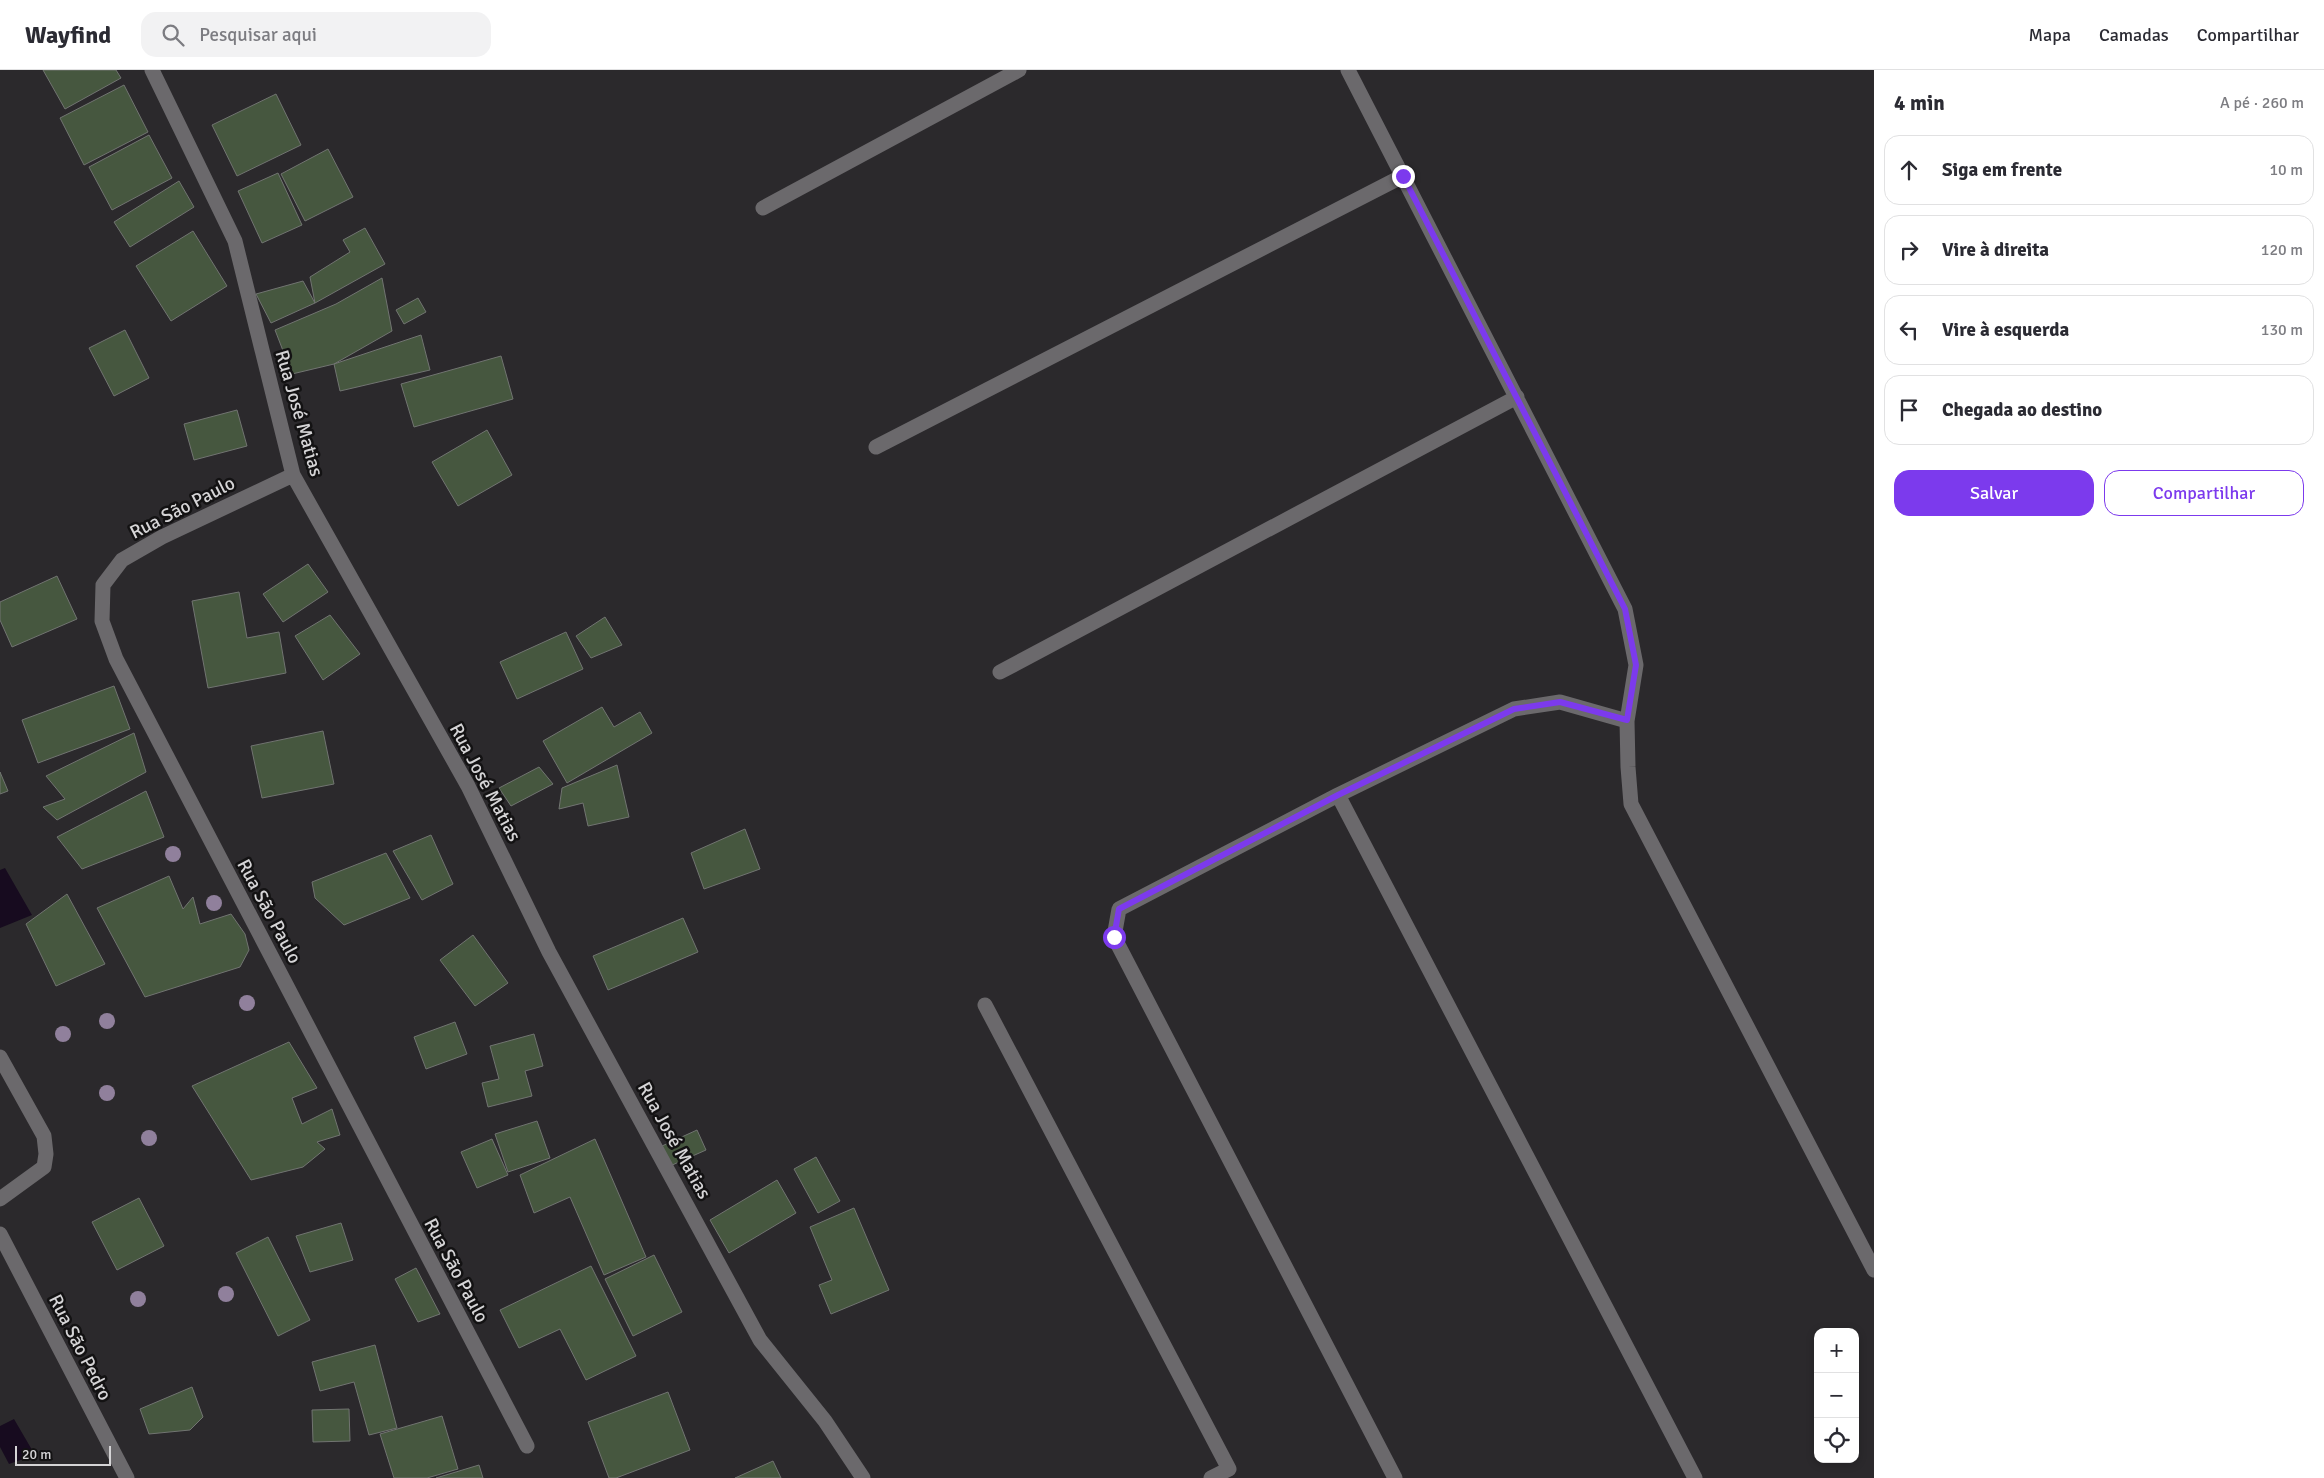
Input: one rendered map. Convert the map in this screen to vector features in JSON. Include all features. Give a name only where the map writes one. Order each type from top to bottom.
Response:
[{"type":"street","name":"Rua José Matias","points":[[152,70],[235,241],[293,475],[468,786],[549,952],[760,1340],[825,1422],[863,1478]]},
{"type":"street","points":[[763,208],[1019,70]]},
{"type":"street","points":[[1348,70],[1625,609],[1636,665],[1627,720],[1631,804],[1874,1270]]},
{"type":"street","points":[[876,447],[1403,176]]},
{"type":"street","points":[[1000,672],[1517,397]]},
{"type":"street","name":"Rua São Paulo","points":[[293,475],[162,537],[122,560],[103,585],[102,621],[116,658],[526,1446]]},
{"type":"street","points":[[1394,1478],[1114,937],[1119,909],[1338,795],[1514,709],[1560,702],[1627,720]]},
{"type":"street","points":[[1338,795],[1695,1478]]},
{"type":"street","points":[[985,1005],[1231,1474],[1211,1478]]},
{"type":"street","points":[[0,1056],[44,1136],[46,1154],[44,1167],[0,1199]]},
{"type":"street","name":"Rua São Pedro","points":[[0,1234],[127,1478]]},
{"type":"shaded area","points":[[5,868],[32,915],[0,928],[0,870]]},
{"type":"shaded area","points":[[14,1419],[35,1455],[9,1464],[0,1447],[0,1426]]},
{"type":"building","points":[[43,70],[116,70],[121,78],[65,109]]},
{"type":"building","points":[[124,85],[148,132],[84,165],[60,118]]},
{"type":"building","points":[[276,94],[301,145],[237,176],[212,125]]},
{"type":"building","points":[[149,135],[172,178],[112,210],[89,167]]},
{"type":"building","points":[[328,149],[353,197],[305,221],[281,174]]},
{"type":"building","points":[[278,173],[302,225],[262,243],[238,191]]},
{"type":"building","points":[[179,181],[194,207],[130,247],[114,222]]},
{"type":"building","points":[[365,228],[385,264],[315,303],[310,277],[350,252],[343,240]]},
{"type":"building","points":[[193,231],[227,286],[171,321],[136,266]]},
{"type":"building","points":[[382,278],[392,331],[334,364],[292,374],[275,330],[336,304]]},
{"type":"building","points":[[303,281],[315,303],[271,323],[256,294]]},
{"type":"building","points":[[418,298],[426,312],[404,324],[396,310]]},
{"type":"building","points":[[125,330],[149,378],[114,396],[89,348]]},
{"type":"building","points":[[421,335],[430,370],[340,391],[334,364]]},
{"type":"building","points":[[501,356],[513,399],[414,427],[401,384]]},
{"type":"building","points":[[237,410],[247,446],[194,460],[184,424]]},
{"type":"building","points":[[487,430],[512,475],[458,506],[432,462]]},
{"type":"building","points":[[308,564],[328,592],[283,622],[263,594]]},
{"type":"building","points":[[57,576],[77,619],[12,647],[0,620],[0,602]]},
{"type":"building","points":[[239,592],[247,638],[279,632],[286,673],[208,688],[192,601]]},
{"type":"building","points":[[330,615],[360,654],[323,680],[295,636]]},
{"type":"building","points":[[605,617],[622,645],[591,658],[576,636]]},
{"type":"building","points":[[566,632],[583,669],[517,699],[500,662]]},
{"type":"building","points":[[114,686],[130,729],[38,763],[22,720]]},
{"type":"building","points":[[602,707],[614,727],[640,712],[652,733],[567,783],[543,741]]},
{"type":"building","points":[[323,731],[334,784],[262,798],[251,746]]},
{"type":"building","points":[[134,733],[146,772],[57,820],[43,807],[65,799],[46,776]]},
{"type":"building","points":[[617,765],[629,817],[588,826],[583,803],[559,809],[562,788]]},
{"type":"building","points":[[539,767],[553,784],[511,806],[499,788]]},
{"type":"building","points":[[0,772],[8,791],[0,794]]},
{"type":"building","points":[[146,791],[164,837],[82,869],[57,837]]},
{"type":"building","points":[[745,829],[760,869],[704,889],[691,853]]},
{"type":"building","points":[[431,835],[453,884],[422,900],[393,851]]},
{"type":"building","points":[[386,853],[410,898],[344,925],[315,898],[312,882]]},
{"type":"building","points":[[169,876],[183,909],[193,897],[200,924],[231,914],[245,934],[249,950],[240,967],[145,997],[97,908]]},
{"type":"building","points":[[67,894],[105,964],[56,986],[26,924]]},
{"type":"building","points":[[683,918],[698,952],[608,990],[593,956]]},
{"type":"building","points":[[473,935],[508,983],[475,1006],[440,960]]},
{"type":"building","points":[[455,1022],[467,1054],[426,1069],[414,1037]]},
{"type":"building","points":[[534,1034],[543,1066],[525,1071],[532,1096],[488,1107],[482,1083],[499,1079],[490,1046]]},
{"type":"building","points":[[289,1042],[317,1088],[292,1098],[302,1124],[332,1109],[340,1135],[317,1142],[325,1149],[303,1167],[251,1180],[192,1086]]},
{"type":"building","points":[[537,1121],[550,1158],[508,1172],[495,1134]]},
{"type":"building","points":[[697,1130],[706,1150],[670,1166],[662,1146]]},
{"type":"building","points":[[492,1139],[508,1175],[477,1188],[461,1152]]},
{"type":"building","points":[[595,1139],[646,1257],[604,1275],[570,1197],[534,1213],[520,1175]]},
{"type":"building","points":[[816,1157],[840,1201],[818,1213],[794,1169]]},
{"type":"building","points":[[777,1180],[796,1213],[729,1253],[710,1220]]},
{"type":"building","points":[[139,1198],[164,1246],[117,1270],[92,1222]]},
{"type":"building","points":[[854,1208],[889,1290],[831,1314],[819,1285],[832,1280],[810,1227]]},
{"type":"building","points":[[341,1223],[353,1260],[310,1272],[296,1236]]},
{"type":"building","points":[[268,1237],[310,1320],[278,1336],[236,1253]]},
{"type":"building","points":[[654,1255],[682,1312],[633,1336],[605,1279]]},
{"type":"building","points":[[591,1266],[636,1356],[586,1380],[560,1329],[519,1348],[500,1310]]},
{"type":"building","points":[[416,1268],[440,1314],[418,1322],[395,1279]]},
{"type":"building","points":[[375,1345],[397,1428],[369,1435],[354,1382],[320,1391],[312,1362]]},
{"type":"building","points":[[192,1387],[203,1417],[190,1430],[149,1434],[140,1409]]},
{"type":"building","points":[[668,1392],[690,1450],[616,1478],[609,1478],[588,1422]]},
{"type":"building","points":[[349,1409],[350,1441],[313,1442],[312,1410]]},
{"type":"building","points":[[442,1416],[458,1469],[427,1478],[394,1478],[380,1434]]},
{"type":"building","points":[[773,1461],[781,1478],[735,1478]]},
{"type":"building","points":[[479,1465],[483,1478],[436,1478]]},
{"type":"route","points":[[1114,937],[1119,909],[1338,795],[1514,709],[1560,702],[1627,720],[1636,665],[1625,609],[1403,176]]}]
